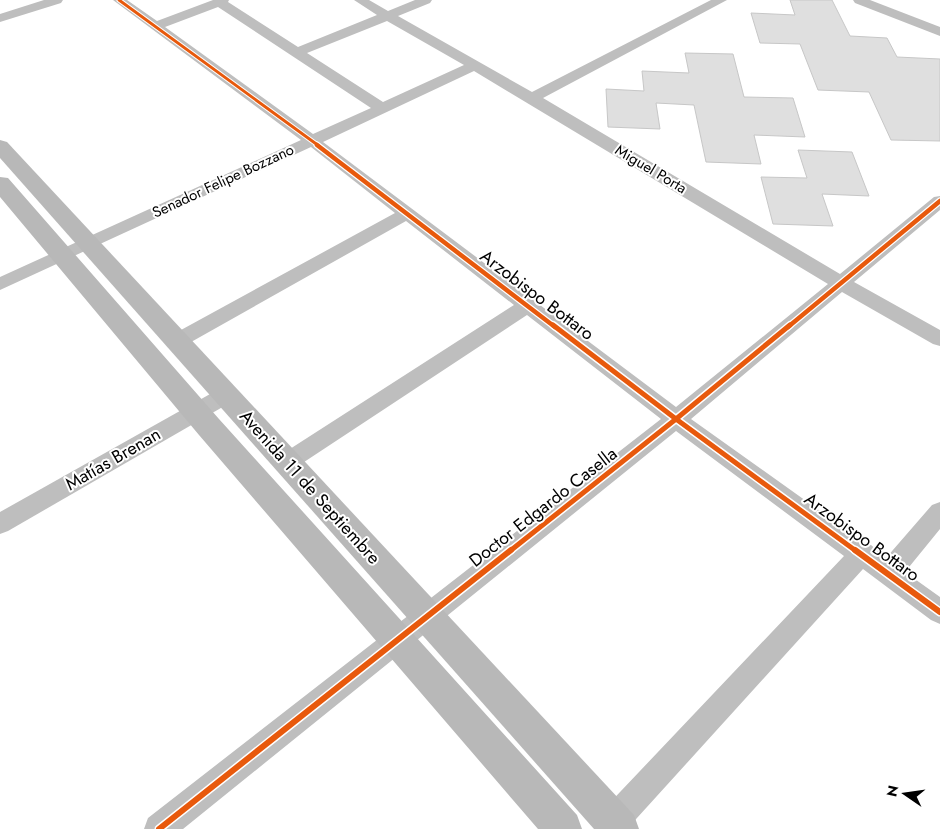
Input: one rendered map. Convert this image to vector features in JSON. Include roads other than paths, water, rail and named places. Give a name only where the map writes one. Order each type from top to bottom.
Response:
[{"type":"main road","name":"Avenida 11 de Septiembre","points":[[0,146],[617,826]]},
{"type":"main road","name":"Avenida 11 de Septiembre","points":[[0,183],[195,412],[399,640],[563,829]]},
{"type":"street","points":[[0,18],[57,0]]},
{"type":"street","name":"Arzobispo Bottaro","points":[[119,0],[311,140],[676,419],[862,553],[940,612]]},
{"type":"street","name":"Miguel Porta","points":[[360,0],[532,98],[841,283],[940,339]]},
{"type":"street","points":[[298,52],[426,0]]},
{"type":"street","points":[[532,98],[721,0]]},
{"type":"street","points":[[859,0],[940,32]]},
{"type":"street","points":[[156,26],[221,1],[382,108]]},
{"type":"street","name":"Senador Felipe Bozzano","points":[[0,284],[474,66]]},
{"type":"street","name":"Doctor Edgardo Casella","points":[[159,829],[676,419],[940,201]]},
{"type":"street","points":[[177,341],[406,214]]},
{"type":"street","points":[[287,462],[528,305]]},
{"type":"street","name":"Matías Brenan","points":[[0,524],[226,395]]},
{"type":"street","points":[[889,573],[940,512]]},
{"type":"street","points":[[617,826],[862,553]]}]
